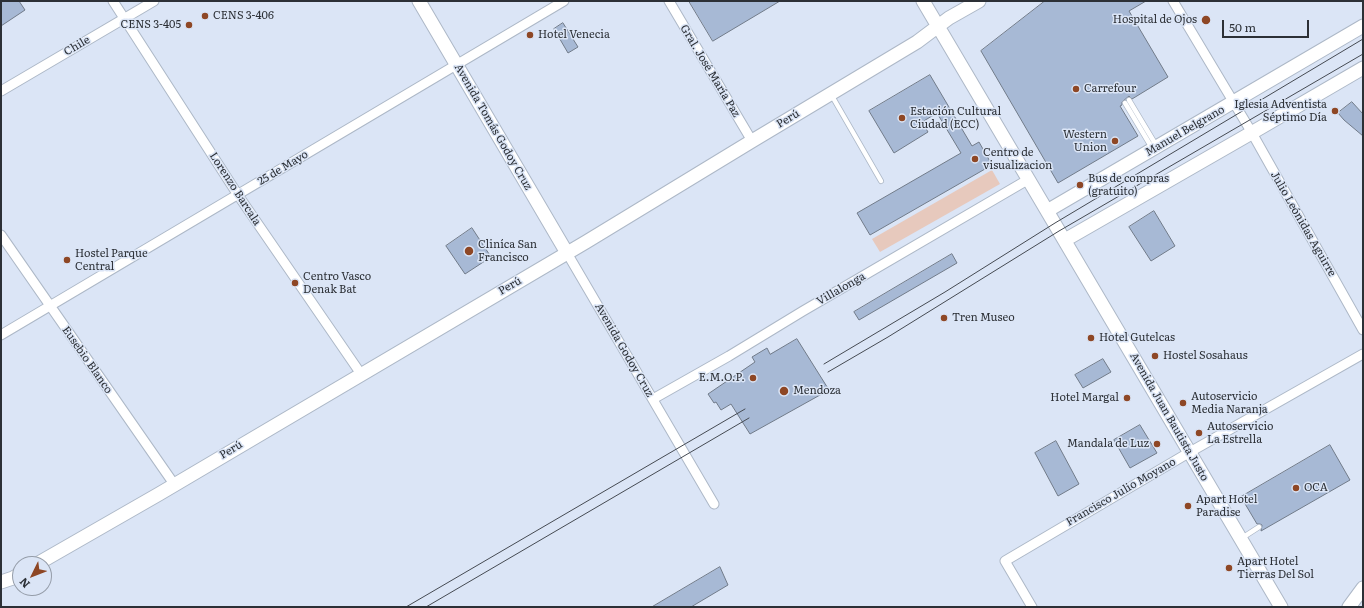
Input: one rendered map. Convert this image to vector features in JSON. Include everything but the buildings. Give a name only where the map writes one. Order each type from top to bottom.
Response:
[{"type":"main road","name":"Avenida Tomás Godoy Cruz","points":[[419,1],[567,253]]},
{"type":"main road","name":"Avenida Juan Bautista Justo","points":[[923,1],[1281,607]]},
{"type":"main road","name":"Perú","points":[[51,556],[567,253],[917,42],[938,26],[979,1]]},
{"type":"main road","name":"Manuel Belgrano","points":[[1048,211],[1363,26]]},
{"type":"main road","points":[[1065,240],[1363,68]]},
{"type":"main road","points":[[1,582],[12,578]]},
{"type":"main road","points":[[1349,607],[1363,588]]},
{"type":"street","name":"Lorenzo Barcala","points":[[113,1],[238,195],[361,374]]},
{"type":"street","name":"Chile","points":[[1,91],[154,1]]},
{"type":"street","name":"25 de Mayo","points":[[1,335],[564,1]]},
{"type":"street","name":"Gral. José María Paz","points":[[669,1],[752,141]]},
{"type":"street","name":"Julio Leónidas Aguirre","points":[[1173,1],[1252,133],[1363,330]]},
{"type":"street","name":"Villalonga","points":[[653,399],[729,356],[1028,179]]},
{"type":"street","name":"Eusebio Blanco","points":[[1,235],[174,484]]},
{"type":"street","name":"Avenida Godoy Cruz","points":[[567,253],[714,504]]},
{"type":"street","name":"Francisco Julio Moyano","points":[[1032,607],[1005,561],[1190,452],[1363,354]]},
{"type":"lane","points":[[831,94],[881,181]]},
{"type":"lane","points":[[1127,102],[1155,148]]},
{"type":"lane","points":[[1240,539],[1259,527]]},
{"type":"shaded area","points":[[992,170],[1000,184],[880,252],[872,239]]},
{"type":"tram line","points":[[824,364],[945,292],[1055,223],[1363,39]]},
{"type":"tram line","points":[[828,372],[888,337],[1059,231],[1363,54]]},
{"type":"tram line","points":[[406,607],[745,409]]},
{"type":"tram line","points":[[426,607],[749,418]]},
{"type":"place","name":"CENS 3-406","points":[[205,16]]},
{"type":"place","name":"Hospital de Ojos","points":[[1206,20]]},
{"type":"place","name":"CENS 3-405","points":[[189,25]]},
{"type":"place","name":"Hotel Venecia","points":[[530,35]]},
{"type":"place","name":"Carrefour","points":[[1076,89]]},
{"type":"place","name":"Iglesia Adventista Séptimo Día","points":[[1335,111]]},
{"type":"place","name":"Estación Cultural Ciudad (ECC)","points":[[902,118]]},
{"type":"place","name":"Western Union","points":[[1115,141]]},
{"type":"place","name":"Centro de visualizacion","points":[[975,159]]},
{"type":"place","name":"Bus de compras (gratuito)","points":[[1080,185]]},
{"type":"place","name":"Cliníca San Francisco","points":[[469,251]]},
{"type":"place","name":"Hostel Parque Central","points":[[67,260]]},
{"type":"place","name":"Centro Vasco Denak Bat","points":[[295,283]]},
{"type":"place","name":"Tren Museo","points":[[944,318]]},
{"type":"place","name":"Hotel Gutelcas","points":[[1091,338]]},
{"type":"place","name":"Hostel Sosahaus","points":[[1155,356]]},
{"type":"place","name":"E.M.O.P.","points":[[753,378]]},
{"type":"place","name":"Mendoza","points":[[784,391]]},
{"type":"place","name":"Hotel Margal","points":[[1127,398]]},
{"type":"place","name":"Autoservicio Media Naranja","points":[[1183,403]]},
{"type":"place","name":"Autoservicio La Estrella","points":[[1199,433]]},
{"type":"place","name":"Mandala de Luz","points":[[1157,444]]},
{"type":"place","name":"OCA","points":[[1296,488]]},
{"type":"place","name":"Apart Hotel Paradise","points":[[1188,506]]},
{"type":"place","name":"Apart Hotel Tierras Del Sol","points":[[1229,568]]}]
